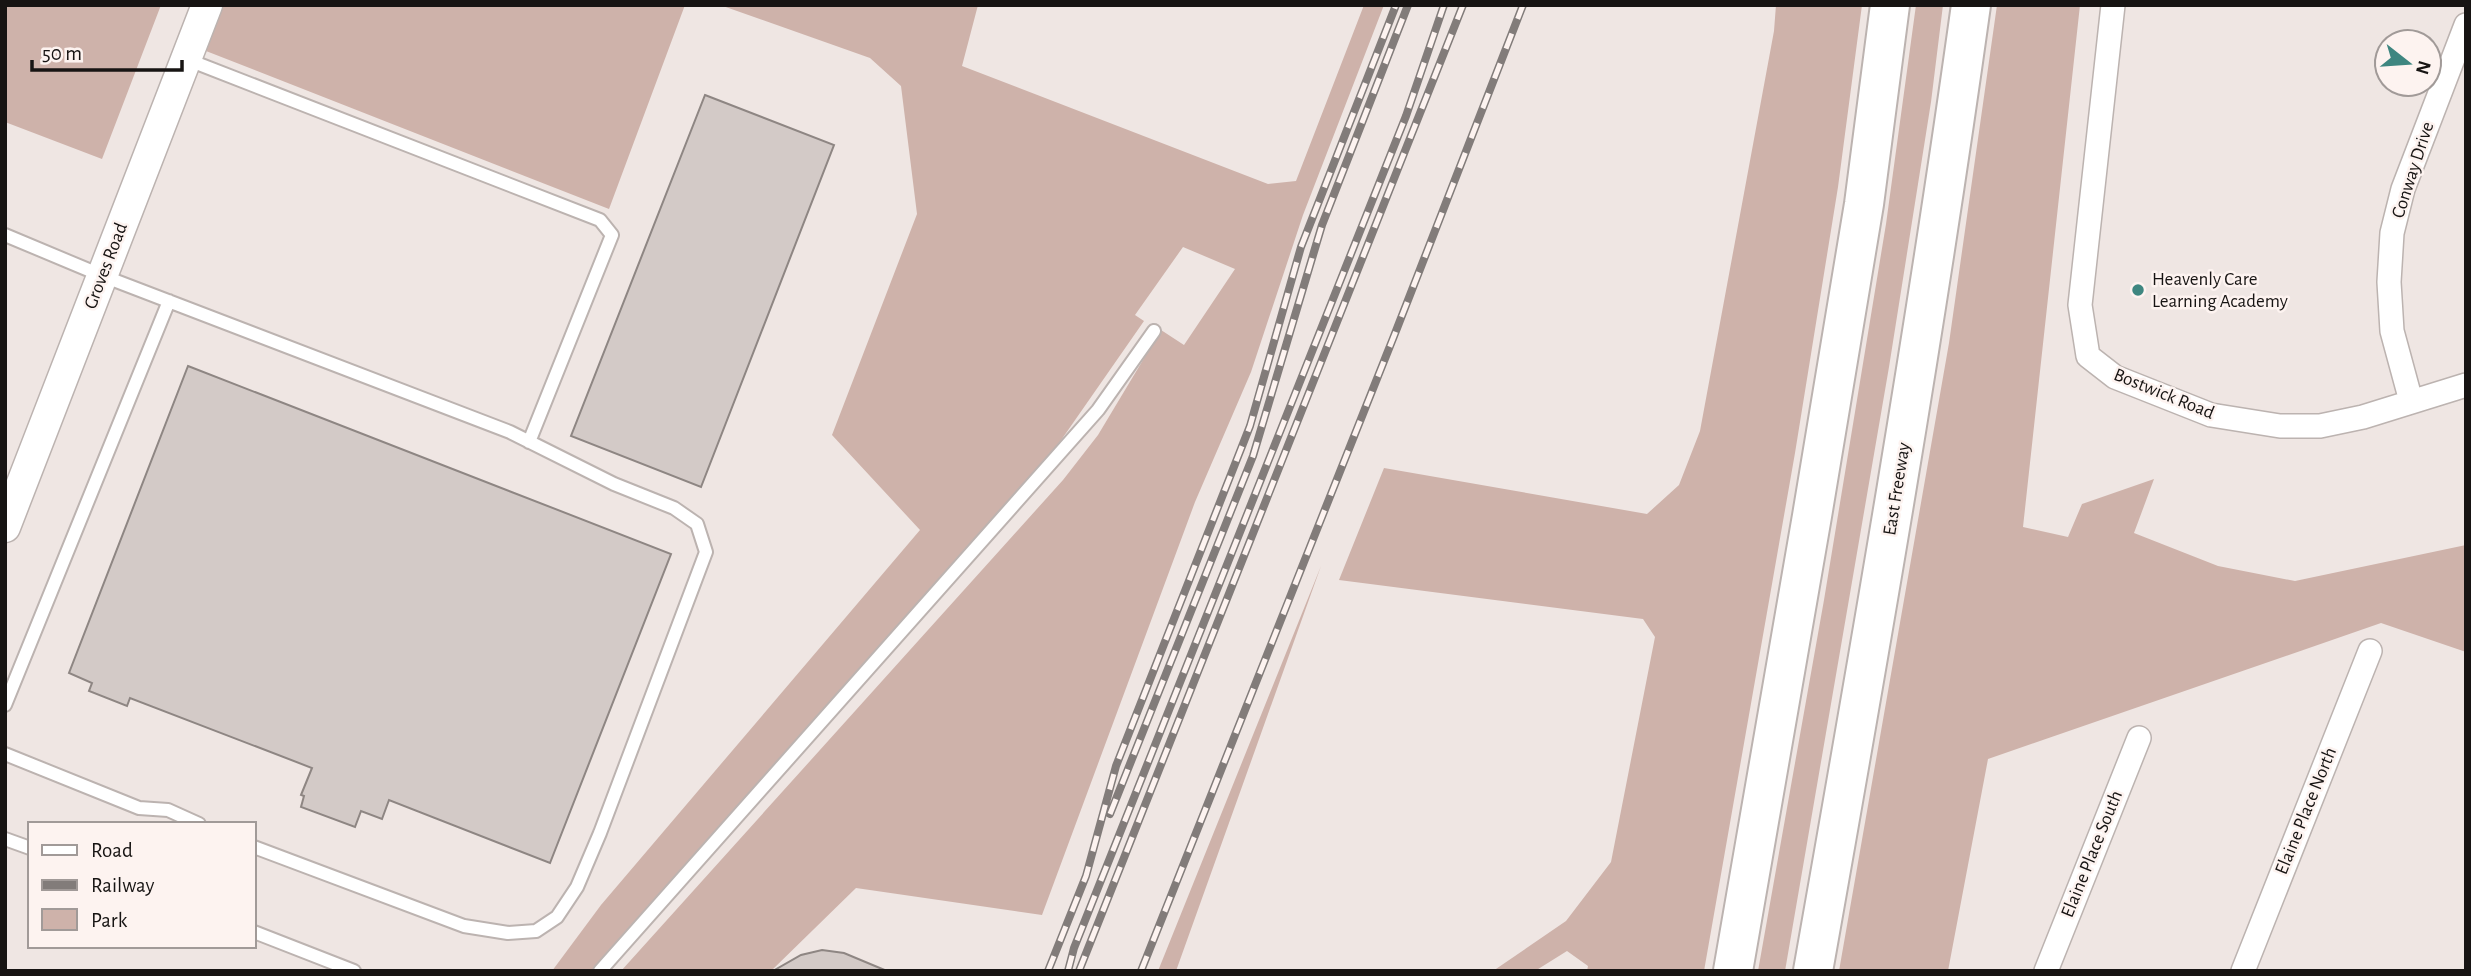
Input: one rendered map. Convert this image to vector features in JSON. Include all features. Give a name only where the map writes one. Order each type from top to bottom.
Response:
[{"type":"highway","points":[[1732,971],[1864,204],[1890,5]]},
{"type":"highway","name":"East Freeway","points":[[1813,971],[1898,483],[1971,5]]},
{"type":"street","name":"Groves Road","points":[[5,527],[207,5]]},
{"type":"street","name":"Bostwick Road","points":[[2113,5],[2080,304],[2088,356],[2115,377],[2211,415],[2280,426],[2320,426],[2466,385]]},
{"type":"street","name":"Conway Drive","points":[[2411,401],[2392,331],[2389,282],[2392,233],[2403,189],[2465,31]]},
{"type":"street","name":"Elaine Place North","points":[[2243,971],[2370,651]]},
{"type":"street","name":"Elaine Place South","points":[[2046,971],[2139,738]]},
{"type":"lane","points":[[186,59],[600,220],[612,235],[530,442]]},
{"type":"lane","points":[[5,235],[103,276],[510,432],[614,484],[674,508],[697,524],[706,552],[600,833],[577,887],[557,917],[536,932],[508,933],[464,926],[256,848]]},
{"type":"lane","points":[[5,705],[169,301]]},
{"type":"lane","points":[[600,971],[1098,410],[1154,331]]},
{"type":"lane","points":[[5,754],[139,808],[168,810],[195,822]]},
{"type":"lane","points":[[5,839],[28,847]]},
{"type":"lane","points":[[256,933],[354,971]]},
{"type":"green space","points":[[5,5],[161,5],[102,159],[5,122]]},
{"type":"green space","points":[[223,5],[685,5],[609,209],[206,51]]},
{"type":"green space","points":[[720,5],[978,5],[962,66],[1268,184],[1296,181],[1364,5],[1384,5],[1303,215],[1251,372],[1195,502],[1042,915],[856,888],[771,971],[621,971],[1063,480],[1098,435],[1161,330],[1184,345],[1235,269],[1183,247],[1135,315],[1144,321],[1057,446],[811,729],[597,971],[552,971],[601,905],[920,530],[832,435],[917,214],[901,86],[870,58]]},
{"type":"green space","points":[[1776,5],[1862,5],[1838,187],[1795,453],[1704,971],[1587,971],[1588,966],[1567,951],[1535,971],[1493,971],[1566,921],[1611,862],[1655,637],[1643,619],[1339,580],[1384,468],[1647,514],[1679,485],[1700,431],[1774,31]]},
{"type":"green space","points":[[1916,5],[1943,5],[1931,102],[1889,367],[1785,971],[1758,971],[1824,600],[1886,224]]},
{"type":"green space","points":[[1997,5],[2080,5],[2023,527],[2068,537],[2082,504],[2154,479],[2134,533],[2218,566],[2295,581],[2466,545],[2466,652],[2381,623],[1988,759],[1948,971],[1839,971],[1949,343]]},
{"type":"green space","points":[[1321,566],[1176,971],[1158,971]]},
{"type":"building","points":[[705,95],[834,145],[701,487],[571,436]]},
{"type":"building","points":[[188,366],[671,554],[550,863],[389,800],[382,819],[361,811],[355,827],[301,807],[304,796],[301,795],[312,768],[130,698],[127,706],[89,691],[92,683],[69,673]]},
{"type":"building","points":[[822,950],[844,953],[887,971],[773,971],[801,955]]},
{"type":"railway","points":[[1048,971],[1086,876],[1116,766],[1250,426],[1301,247],[1396,5]]},
{"type":"railway","points":[[1110,814],[1253,456],[1322,225],[1408,5]]},
{"type":"railway","points":[[1068,971],[1074,948],[1406,116],[1444,5]]},
{"type":"railway","points":[[1079,971],[1463,5]]},
{"type":"railway","points":[[1141,971],[1523,5]]},
{"type":"place","name":"Heavenly Care Learning Academy","points":[[2138,290]]}]
